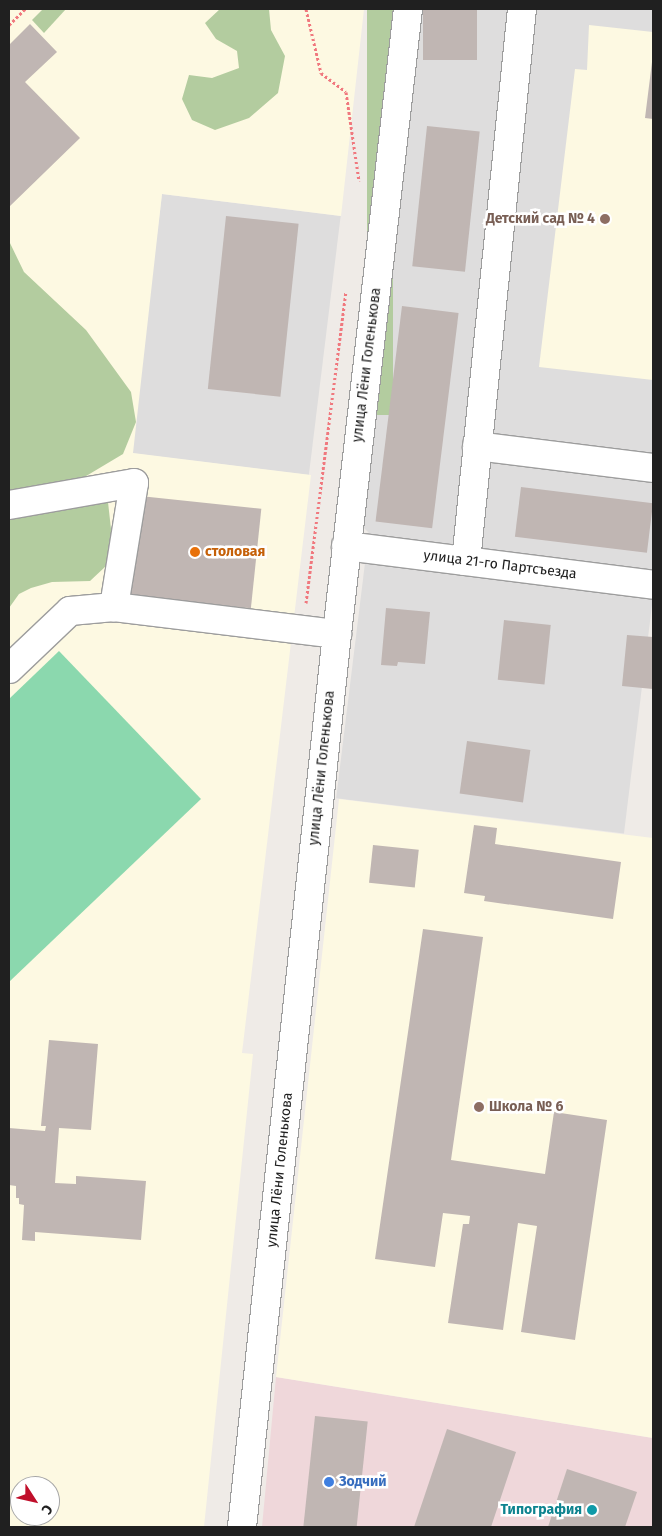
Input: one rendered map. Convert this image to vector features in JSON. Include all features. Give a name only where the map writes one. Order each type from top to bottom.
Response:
[{"type":"street","name":"улица Лёни Голенькова","points":[[242,1527],[346,546],[408,9]]},
{"type":"street","points":[[466,561],[522,9]]},
{"type":"street","points":[[477,446],[653,468]]},
{"type":"street","points":[[9,505],[134,482],[114,607]]},
{"type":"street","name":"улица 21-го Партсъезда","points":[[346,546],[653,585]]},
{"type":"street","points":[[9,669],[70,611],[114,607],[337,634]]},
{"type":"path","points":[[9,24],[25,9]]},
{"type":"path","points":[[306,9],[321,73],[346,92],[360,184],[362,165]]},
{"type":"path","points":[[303,630],[347,283]]},
{"type":"shaded area","points":[[9,9],[364,9],[341,216],[162,194],[133,453],[311,475],[242,1053],[253,1054],[204,1527],[9,1527]]},
{"type":"shaded area","points":[[418,9],[653,9],[653,576],[375,539],[358,522]]},
{"type":"shaded area","name":"Детский сад № 4","points":[[589,25],[653,32],[653,380],[539,367],[575,69],[587,70]]},
{"type":"shaded area","points":[[162,194],[341,216],[309,475],[130,453]]},
{"type":"shaded area","points":[[365,563],[653,598],[624,834],[336,798]]},
{"type":"shaded area","name":"Школа № 6","points":[[339,799],[653,838],[653,1438],[276,1377]]},
{"type":"shaded area","points":[[276,1377],[653,1438],[653,1527],[262,1527]]},
{"type":"green space","points":[[43,9],[66,9],[44,33],[32,20]]},
{"type":"green space","points":[[220,9],[269,9],[271,30],[285,56],[278,93],[249,118],[215,130],[192,120],[182,99],[189,75],[212,78],[239,68],[237,51],[216,39],[205,23]]},
{"type":"green space","points":[[367,9],[393,9],[393,415],[367,415]]},
{"type":"green space","points":[[9,241],[24,272],[86,330],[131,392],[136,422],[123,454],[61,491],[97,492],[108,502],[112,538],[106,566],[90,581],[52,582],[31,588],[19,594],[9,608]]},
{"type":"green space","points":[[59,651],[201,799],[9,982],[9,699]]},
{"type":"building","points":[[423,9],[477,9],[477,60],[423,60]]},
{"type":"building","points":[[30,24],[57,52],[25,82],[80,138],[9,207],[9,45]]},
{"type":"building","points":[[653,62],[653,119],[645,118]]},
{"type":"building","points":[[427,126],[480,132],[465,272],[412,266]]},
{"type":"building","points":[[226,216],[299,224],[280,397],[208,389]]},
{"type":"building","points":[[402,306],[459,313],[432,528],[376,521]]},
{"type":"building","points":[[521,487],[653,503],[647,553],[515,537]]},
{"type":"building","name":"столовая","points":[[140,496],[261,509],[251,608],[130,595]]},
{"type":"building","points":[[386,608],[430,612],[425,664],[398,662],[397,666],[381,665]]},
{"type":"building","points":[[504,620],[551,625],[544,685],[498,680]]},
{"type":"building","points":[[627,635],[653,637],[653,689],[622,686]]},
{"type":"building","points":[[467,741],[530,750],[523,802],[460,793]]},
{"type":"building","points":[[474,825],[497,828],[495,844],[621,862],[613,919],[484,901],[485,896],[464,893]]},
{"type":"building","points":[[373,845],[419,850],[415,888],[369,883]]},
{"type":"building","points":[[423,929],[483,937],[451,1160],[545,1174],[554,1112],[607,1120],[575,1340],[521,1332],[537,1226],[518,1223],[503,1330],[448,1323],[463,1224],[469,1224],[470,1216],[443,1213],[435,1267],[375,1259]]},
{"type":"building","points":[[49,1040],[98,1044],[91,1130],[59,1128],[55,1183],[76,1184],[76,1176],[146,1181],[141,1240],[35,1232],[35,1241],[22,1240],[24,1205],[19,1204],[19,1198],[16,1198],[16,1186],[9,1185],[9,1128],[45,1131],[46,1126],[41,1126]]},
{"type":"building","points":[[315,1416],[368,1422],[357,1527],[303,1527]]},
{"type":"building","points":[[447,1429],[516,1452],[491,1527],[414,1527]]},
{"type":"building","name":"Типография","points":[[567,1469],[637,1492],[625,1527],[548,1527]]},
{"type":"place","name":"Детский сад № 4","points":[[605,219]]},
{"type":"place","name":"столовая","points":[[195,552]]},
{"type":"place","name":"Школа № 6","points":[[479,1107]]},
{"type":"place","name":"Зодчий","points":[[329,1482]]},
{"type":"place","name":"Типография","points":[[592,1510]]}]
